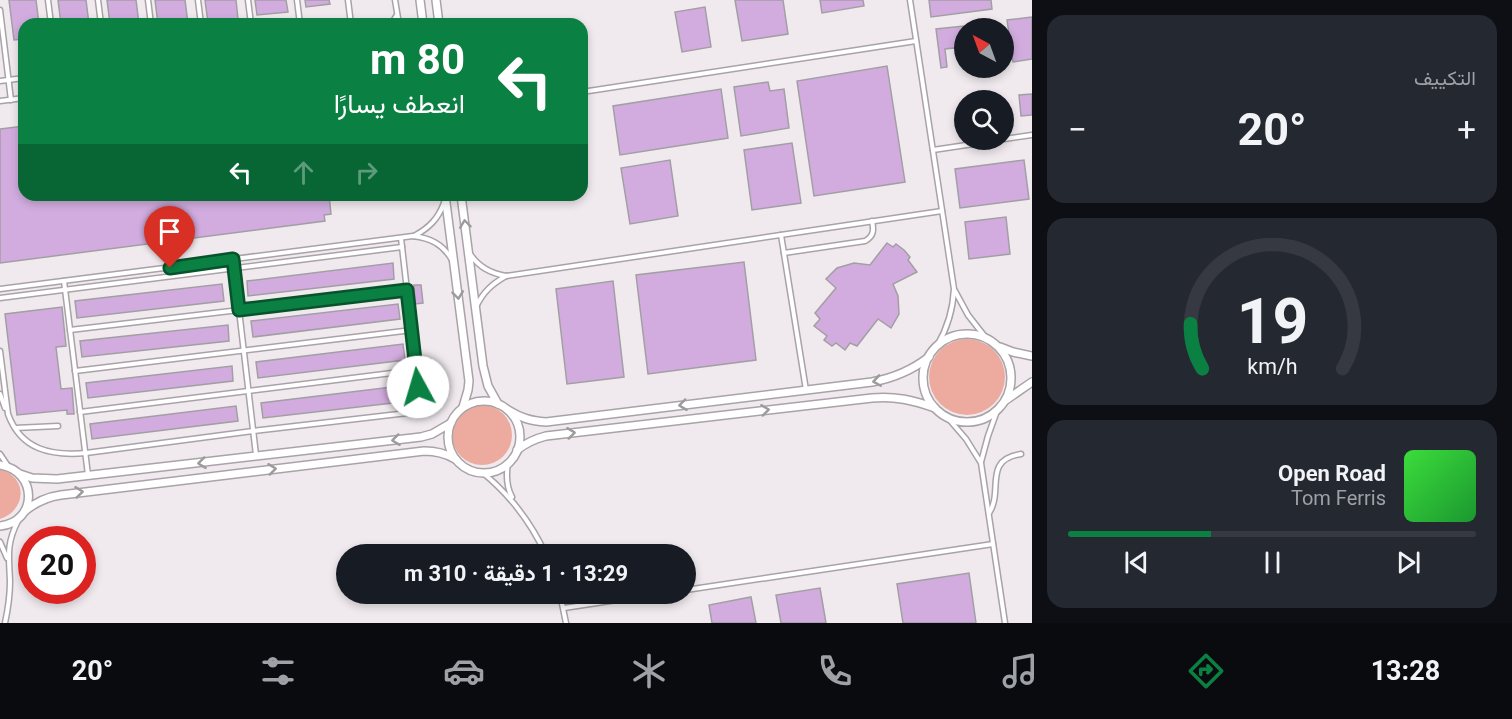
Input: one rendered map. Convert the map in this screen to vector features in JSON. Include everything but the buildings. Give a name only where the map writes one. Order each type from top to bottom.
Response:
[{"type":"street","points":[[420,0],[422,18]]},
{"type":"street","points":[[436,0],[438,18]]},
{"type":"street","points":[[446,201],[469,381],[463,407]]},
{"type":"street","points":[[462,201],[485,376],[498,404]]},
{"type":"street","points":[[455,459],[448,442],[451,423],[463,407],[480,401],[498,404],[520,417],[546,422],[888,380],[916,367],[946,340],[966,334],[986,338],[999,347],[1032,356]]},
{"type":"street","points":[[999,347],[1010,366],[1010,389],[1006,400]]},
{"type":"street","points":[[929,357],[923,378],[928,399],[935,408]]},
{"type":"street","points":[[0,526],[13,522],[35,503],[47,497],[72,493],[424,451],[446,454],[472,470],[491,471],[508,463],[517,450],[535,438],[872,398],[904,398],[935,408],[957,421],[978,421],[997,411],[1006,400],[1032,382]]},
{"type":"street","points":[[508,410],[519,429],[517,450]]},
{"type":"street","points":[[4,466],[20,474],[45,480],[88,476],[421,437],[432,434],[451,423]]},
{"type":"street","points":[[20,474],[28,488],[28,504],[22,514]]},
{"type":"lane","points":[[48,0],[50,18]]},
{"type":"lane","points":[[98,0],[100,18]]},
{"type":"lane","points":[[148,0],[150,18]]},
{"type":"lane","points":[[198,0],[200,18]]},
{"type":"lane","points":[[248,0],[250,18]]},
{"type":"lane","points":[[297,0],[299,18]]},
{"type":"lane","points":[[348,0],[350,18]]},
{"type":"lane","points":[[395,0],[398,18]]},
{"type":"lane","points":[[910,0],[954,289],[950,319],[938,346]]},
{"type":"lane","points":[[0,10],[11,100]]},
{"type":"lane","points":[[588,91],[916,40]]},
{"type":"lane","points":[[0,81],[18,79]]},
{"type":"lane","points":[[0,101],[18,99]]},
{"type":"lane","points":[[1014,137],[1032,135]]},
{"type":"lane","points":[[933,150],[954,147]]},
{"type":"lane","points":[[0,290],[413,236],[424,231],[434,222],[441,212],[444,201]]},
{"type":"lane","points":[[468,251],[484,268],[495,274],[506,276],[942,211]]},
{"type":"lane","points":[[784,253],[865,241],[874,231],[872,221]]},
{"type":"lane","points":[[781,235],[806,390]]},
{"type":"lane","points":[[413,236],[438,243],[454,264]]},
{"type":"lane","points":[[0,394],[15,428],[28,442],[51,453],[64,454],[416,412],[420,404],[401,238]]},
{"type":"lane","points":[[0,298],[402,247]]},
{"type":"lane","points":[[233,259],[256,456]]},
{"type":"lane","points":[[476,309],[487,289],[506,276]]},
{"type":"lane","points":[[64,281],[88,476]]},
{"type":"lane","points":[[954,289],[968,315],[986,338]]},
{"type":"lane","points":[[70,330],[407,290]]},
{"type":"lane","points":[[75,371],[412,330]]},
{"type":"lane","points":[[0,351],[8,414]]},
{"type":"lane","points":[[80,412],[416,370]]},
{"type":"lane","points":[[997,411],[981,463],[1005,623]]},
{"type":"lane","points":[[947,417],[966,439],[981,463]]},
{"type":"lane","points":[[15,428],[58,426]]},
{"type":"lane","points":[[0,454],[4,466]]},
{"type":"lane","points":[[988,514],[994,504],[996,473],[1000,465],[1013,455],[1021,454]]},
{"type":"lane","points":[[508,463],[507,484],[515,503]]},
{"type":"lane","points":[[482,472],[515,503],[540,544]]},
{"type":"lane","points":[[5,623],[9,597],[8,561],[11,538],[22,514]]},
{"type":"lane","points":[[0,542],[8,561]]},
{"type":"lane","points":[[696,589],[993,544]]},
{"type":"lane","points":[[563,604],[566,623]]},
{"type":"lane","points":[[564,608],[590,604]]},
{"type":"shaded area","points":[[967,339],[982,342],[994,350],[1002,362],[1005,377],[1002,392],[994,404],[982,412],[967,415],[952,412],[940,404],[932,392],[929,377],[932,362],[940,350],[952,342]]},
{"type":"shaded area","points":[[476,405],[488,405],[499,410],[507,418],[512,435],[510,447],[499,460],[488,465],[476,465],[465,460],[457,452],[452,441],[452,429],[457,418],[465,410]]},
{"type":"shaded area","points":[[0,469],[16,479],[21,494],[15,509],[0,519]]},
{"type":"route","points":[[170,268],[233,259],[239,310],[407,290],[418,387]]}]
